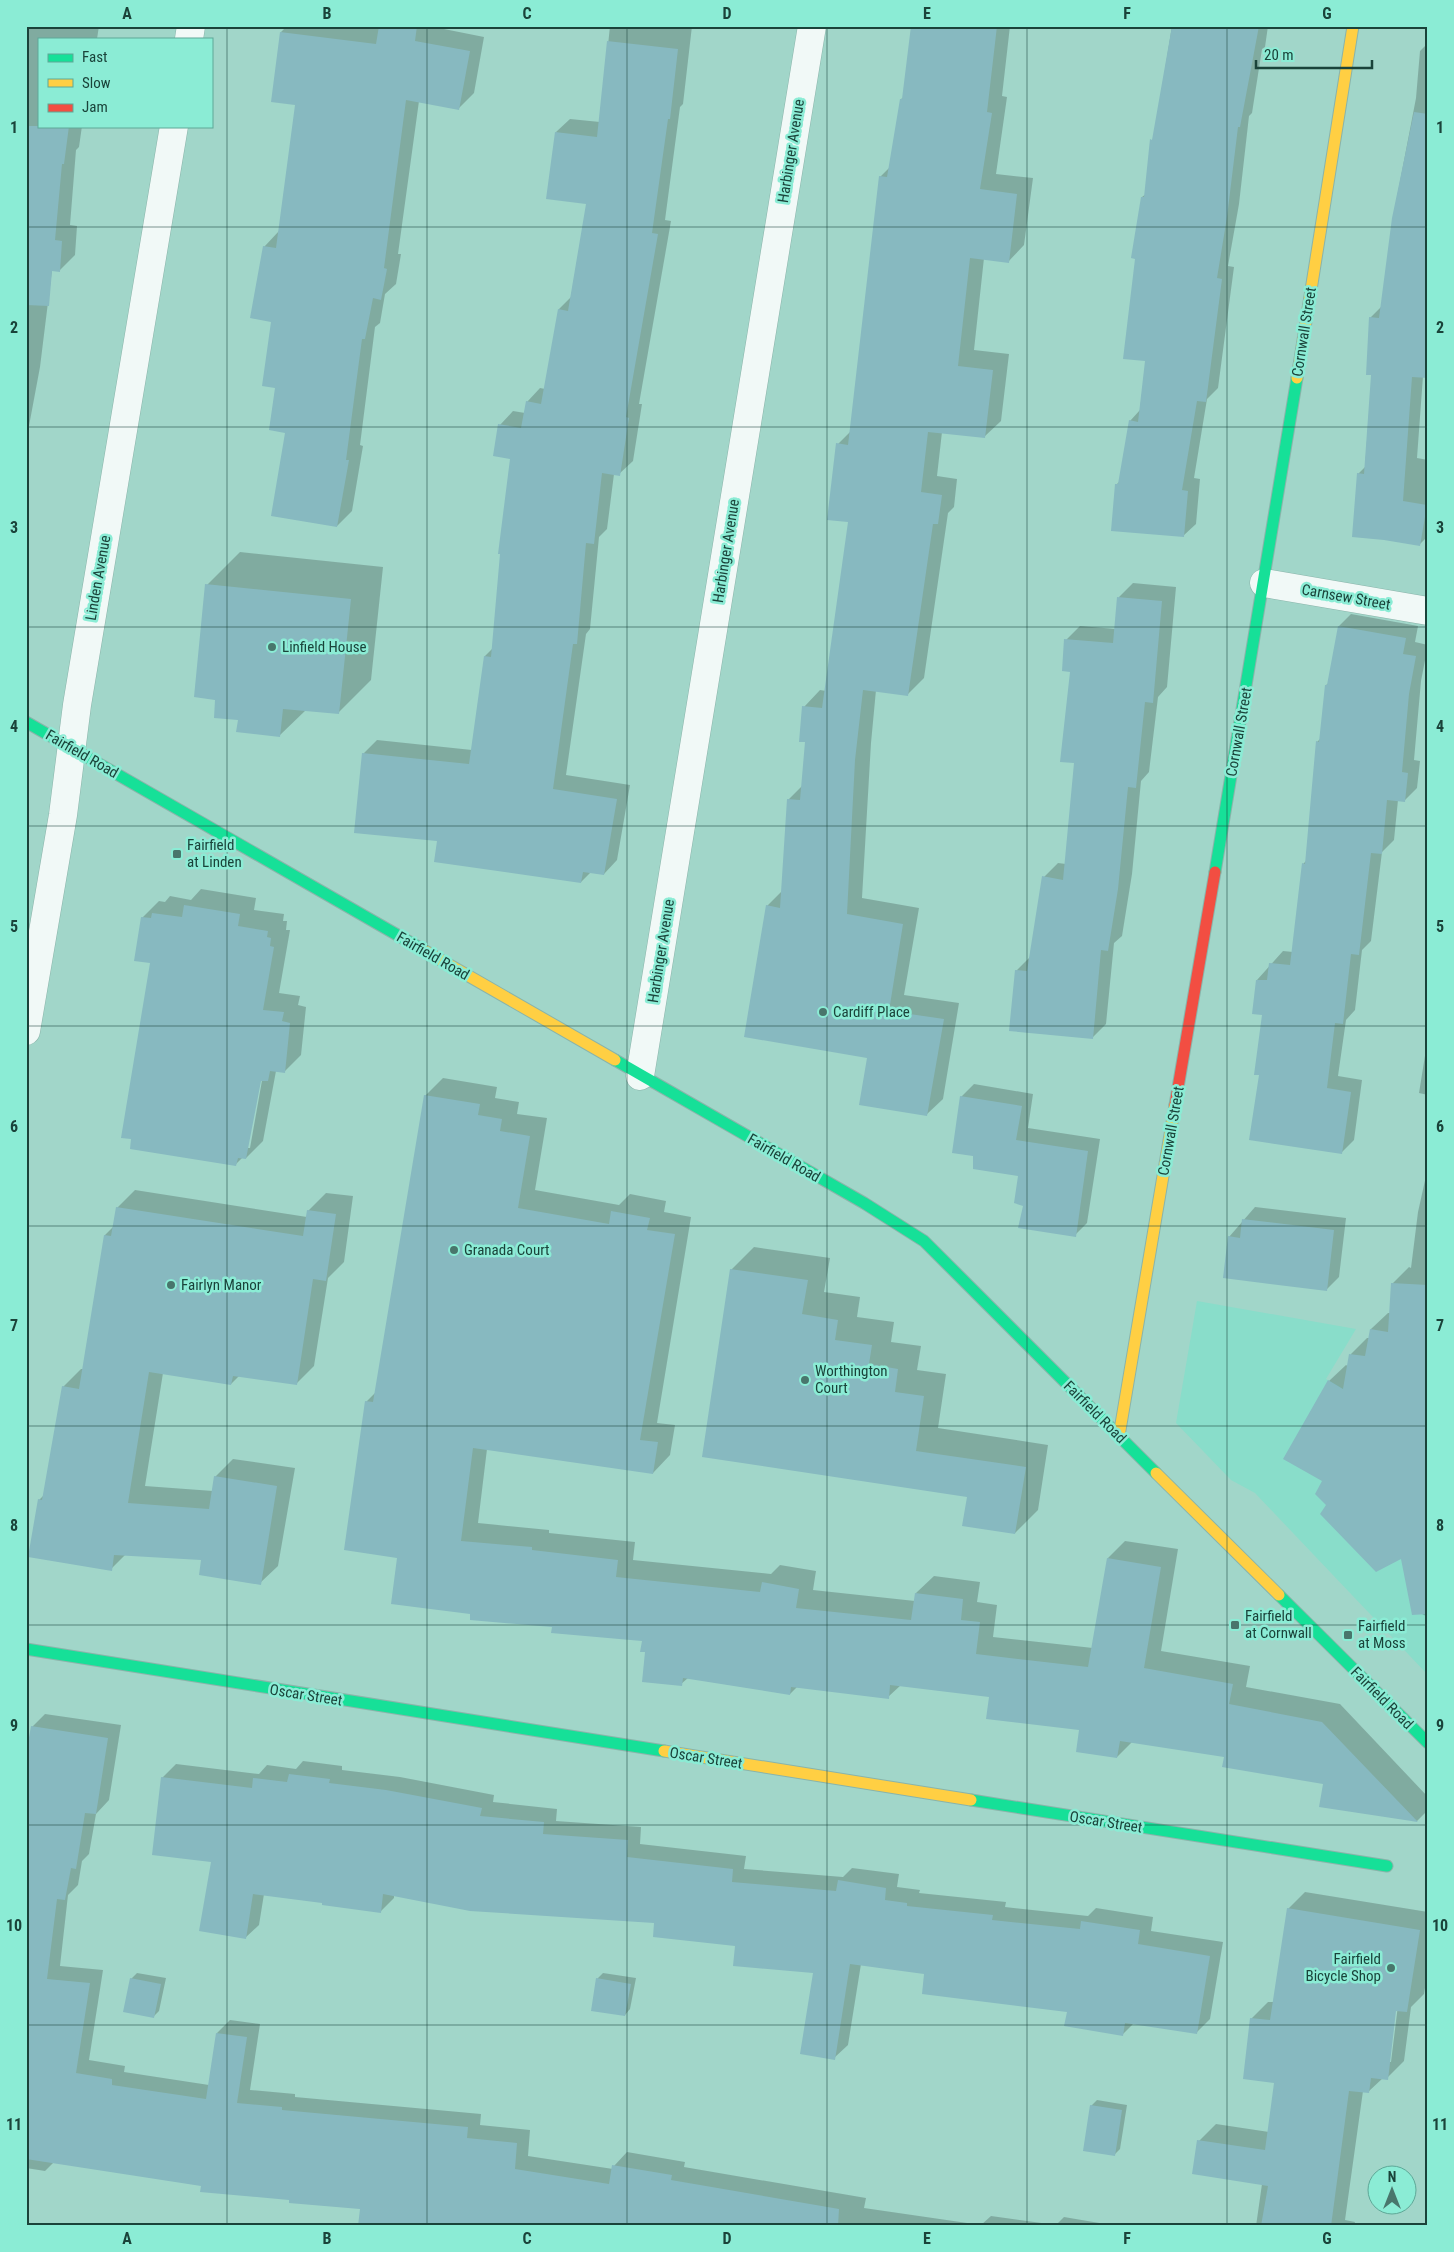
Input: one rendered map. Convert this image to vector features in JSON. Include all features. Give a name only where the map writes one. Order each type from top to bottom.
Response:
[{"type":"street","name":"Harbinger Avenue","points":[[640,1076],[812,26]]},
{"type":"street","name":"Cornwall Street","points":[[1119,1436],[1264,583],[1354,26]]},
{"type":"street","name":"Linden Avenue","points":[[26,1031],[63,816],[77,706],[174,128]]},
{"type":"street","name":"Carnsew Street","points":[[1264,583],[1428,611]]},
{"type":"street","name":"Fairfield Road","points":[[26,722],[864,1203],[924,1241],[1428,1743]]},
{"type":"street","name":"Oscar Street","points":[[26,1649],[1387,1866]]},
{"type":"shaded area","points":[[1197,1301],[1356,1329],[1326,1379],[1428,1439],[1428,1675],[1255,1493],[1231,1480],[1176,1423]]},
{"type":"building","points":[[379,26],[417,26],[415,41],[470,51],[459,110],[406,100],[384,268],[387,269],[381,300],[373,298],[365,339],[362,339],[346,460],[349,460],[337,527],[271,516],[285,433],[269,430],[275,388],[262,386],[271,322],[250,318],[263,246],[276,248],[295,105],[271,102],[280,32],[376,44]]},
{"type":"building","points":[[911,26],[997,26],[987,112],[992,113],[980,189],[1017,194],[1009,263],[970,258],[958,366],[993,370],[985,438],[928,432],[921,492],[942,495],[938,524],[933,524],[908,696],[863,690],[855,760],[847,914],[903,924],[889,1011],[944,1019],[927,1116],[859,1105],[867,1058],[744,1037],[766,905],[780,908],[787,799],[800,800],[805,742],[799,742],[802,706],[822,708],[848,522],[827,520],[836,443],[848,445],[879,176],[887,177],[900,99],[902,99]]},
{"type":"building","points":[[1172,26],[1259,26],[1240,127],[1238,127],[1227,217],[1217,278],[1222,279],[1206,402],[1197,401],[1182,490],[1188,491],[1184,537],[1111,531],[1115,484],[1118,484],[1129,420],[1138,422],[1145,361],[1123,359],[1135,259],[1131,258],[1141,197],[1144,197],[1150,139],[1152,140]]},
{"type":"building","points":[[607,41],[678,49],[670,119],[668,119],[652,233],[658,234],[626,417],[629,418],[620,476],[602,473],[594,544],[586,543],[577,644],[573,644],[553,789],[617,799],[604,875],[583,872],[581,883],[434,862],[437,841],[354,833],[362,753],[469,764],[484,656],[491,657],[500,554],[498,554],[510,459],[493,456],[498,424],[521,428],[526,401],[541,404],[558,309],[568,311],[586,204],[546,199],[555,132],[597,137]]},
{"type":"building","points":[[1414,112],[1428,114],[1428,378],[1412,377],[1403,501],[1427,505],[1420,546],[1352,537],[1357,473],[1364,474],[1371,375],[1366,375],[1369,317],[1379,318],[1392,218]]},
{"type":"building","points":[[26,126],[69,128],[64,164],[62,164],[55,240],[62,241],[60,272],[52,271],[49,306],[26,305]]},
{"type":"building","name":"Linfield House","points":[[205,584],[351,599],[339,714],[283,709],[280,737],[236,732],[238,720],[214,718],[215,700],[194,697]]},
{"type":"building","points":[[1117,597],[1162,601],[1153,703],[1145,702],[1136,788],[1128,787],[1118,889],[1108,951],[1101,950],[1093,1039],[1009,1031],[1015,970],[1027,971],[1042,876],[1063,880],[1074,763],[1060,762],[1070,672],[1062,671],[1064,639],[1113,643]]},
{"type":"building","points":[[1338,626],[1406,638],[1403,654],[1416,656],[1409,694],[1402,772],[1408,773],[1405,802],[1387,800],[1382,854],[1371,853],[1359,955],[1351,954],[1343,1024],[1335,1023],[1327,1088],[1351,1092],[1342,1154],[1249,1140],[1259,1075],[1254,1075],[1262,1015],[1252,1014],[1256,980],[1267,980],[1269,963],[1290,965],[1302,863],[1305,864],[1316,741],[1319,742],[1325,685],[1327,685]]},
{"type":"building","points":[[184,905],[240,914],[238,926],[268,931],[267,937],[271,938],[270,946],[274,947],[263,1010],[284,1012],[282,1021],[290,1023],[285,1073],[270,1071],[268,1081],[261,1081],[246,1159],[238,1158],[236,1166],[130,1149],[131,1139],[121,1138],[150,963],[134,961],[141,917],[151,918],[152,913],[182,917]]},
{"type":"building","points":[[424,1095],[480,1104],[478,1115],[502,1119],[500,1131],[530,1136],[518,1208],[609,1224],[611,1211],[650,1218],[647,1230],[675,1234],[640,1440],[658,1442],[653,1474],[473,1448],[461,1541],[532,1547],[532,1550],[618,1560],[616,1577],[760,1592],[762,1582],[799,1589],[796,1608],[911,1620],[915,1593],[963,1599],[961,1620],[980,1622],[976,1654],[1088,1667],[1107,1558],[1161,1567],[1144,1668],[1233,1684],[1229,1704],[1322,1722],[1418,1822],[1319,1807],[1323,1784],[1222,1767],[1224,1757],[1120,1741],[1117,1758],[1076,1752],[1079,1730],[986,1719],[989,1697],[890,1685],[889,1699],[791,1687],[790,1695],[683,1678],[682,1686],[642,1682],[645,1652],[640,1652],[642,1641],[551,1633],[552,1627],[470,1620],[470,1614],[391,1604],[397,1558],[344,1550],[365,1401],[373,1402]]},
{"type":"building","points":[[960,1096],[1022,1106],[1016,1140],[1088,1151],[1076,1237],[1018,1228],[1023,1206],[1014,1203],[1018,1176],[973,1169],[973,1156],[952,1153]]},
{"type":"building","points":[[116,1207],[303,1236],[307,1210],[336,1214],[326,1281],[313,1279],[297,1385],[233,1376],[231,1385],[149,1372],[128,1503],[209,1509],[214,1476],[277,1486],[261,1585],[199,1575],[201,1560],[114,1555],[112,1571],[28,1557],[38,1499],[42,1500],[62,1386],[79,1389],[104,1235],[111,1236]]},
{"type":"building","points":[[1242,1219],[1334,1230],[1327,1291],[1223,1278],[1228,1236],[1240,1238]]},
{"type":"building","name":"Worthington Court","points":[[730,1269],[808,1280],[802,1314],[838,1320],[835,1340],[872,1345],[869,1364],[898,1369],[895,1392],[924,1396],[916,1451],[1026,1467],[1015,1534],[962,1526],[967,1497],[702,1457]]},
{"type":"building","points":[[1391,1283],[1428,1285],[1428,1614],[1412,1615],[1401,1559],[1376,1572],[1320,1514],[1326,1505],[1315,1494],[1322,1481],[1283,1459],[1328,1380],[1343,1389],[1349,1354],[1365,1356],[1370,1329],[1388,1332]]},
{"type":"building","points":[[31,1726],[108,1738],[96,1814],[85,1813],[76,1869],[71,1868],[65,1900],[57,1899],[47,1979],[90,1983],[76,2073],[112,2079],[112,2085],[206,2099],[216,2033],[247,2037],[237,2103],[282,2107],[282,2110],[468,2127],[467,2138],[517,2143],[515,2169],[609,2184],[612,2165],[672,2175],[671,2180],[839,2209],[838,2226],[358,2226],[360,2209],[289,2203],[289,2200],[200,2192],[201,2186],[26,2159],[26,1755]]},
{"type":"building","points":[[289,1774],[330,1779],[329,1783],[386,1790],[482,1808],[480,1816],[544,1822],[543,1834],[628,1840],[627,1857],[733,1869],[732,1882],[836,1891],[838,1880],[886,1888],[885,1900],[907,1903],[907,1906],[993,1915],[992,1920],[1080,1929],[1081,1921],[1140,1930],[1138,1944],[1210,1956],[1197,2034],[1125,2023],[1123,2036],[1064,2026],[1067,2012],[922,1994],[924,1974],[850,1964],[835,2060],[800,2054],[813,1973],[733,1966],[735,1946],[653,1937],[654,1923],[470,1911],[383,1894],[381,1913],[253,1894],[246,1939],[199,1931],[211,1862],[152,1855],[161,1777],[252,1788],[253,1778],[287,1782]]},
{"type":"building","points":[[1287,1908],[1420,1930],[1407,2012],[1396,2011],[1388,2080],[1371,2078],[1369,2093],[1349,2091],[1331,2226],[1261,2226],[1268,2186],[1192,2174],[1197,2140],[1265,2150],[1274,2083],[1243,2079],[1250,2018],[1270,2020]]},
{"type":"building","points":[[130,1978],[161,1984],[154,2018],[123,2012]]},
{"type":"building","points":[[596,1978],[631,1984],[625,2016],[591,2011]]},
{"type":"building","points":[[1090,2105],[1122,2110],[1115,2156],[1083,2151]]},
{"type":"traffic: fast","points":[[1215,872],[1297,378]]},
{"type":"traffic: fast","points":[[26,722],[420,948]]},
{"type":"traffic: fast","points":[[615,1060],[864,1203],[924,1241],[1156,1473]]},
{"type":"traffic: fast","points":[[1279,1595],[1428,1743]]},
{"type":"traffic: fast","points":[[26,1649],[664,1751]]},
{"type":"traffic: fast","points":[[971,1800],[1387,1866]]},
{"type":"traffic: slow","points":[[1297,378],[1353,26]]},
{"type":"traffic: slow","points":[[420,948],[615,1060]]},
{"type":"traffic: slow","points":[[1119,1436],[1175,1105]]},
{"type":"traffic: slow","points":[[1156,1473],[1279,1595]]},
{"type":"traffic: slow","points":[[664,1751],[971,1800]]},
{"type":"traffic: jam","points":[[1175,1105],[1215,872]]},
{"type":"place","name":"Linfield House","points":[[272,647]]},
{"type":"place","name":"Fairfield at Linden","points":[[177,854]]},
{"type":"place","name":"Cardiff Place","points":[[823,1012]]},
{"type":"place","name":"Granada Court","points":[[454,1250]]},
{"type":"place","name":"Fairlyn Manor","points":[[171,1285]]},
{"type":"place","name":"Worthington Court","points":[[805,1380]]},
{"type":"place","name":"Fairfield at Cornwall","points":[[1235,1625]]},
{"type":"place","name":"Fairfield at Moss","points":[[1348,1635]]},
{"type":"place","name":"Fairfield Bicycle Shop","points":[[1391,1968]]}]
